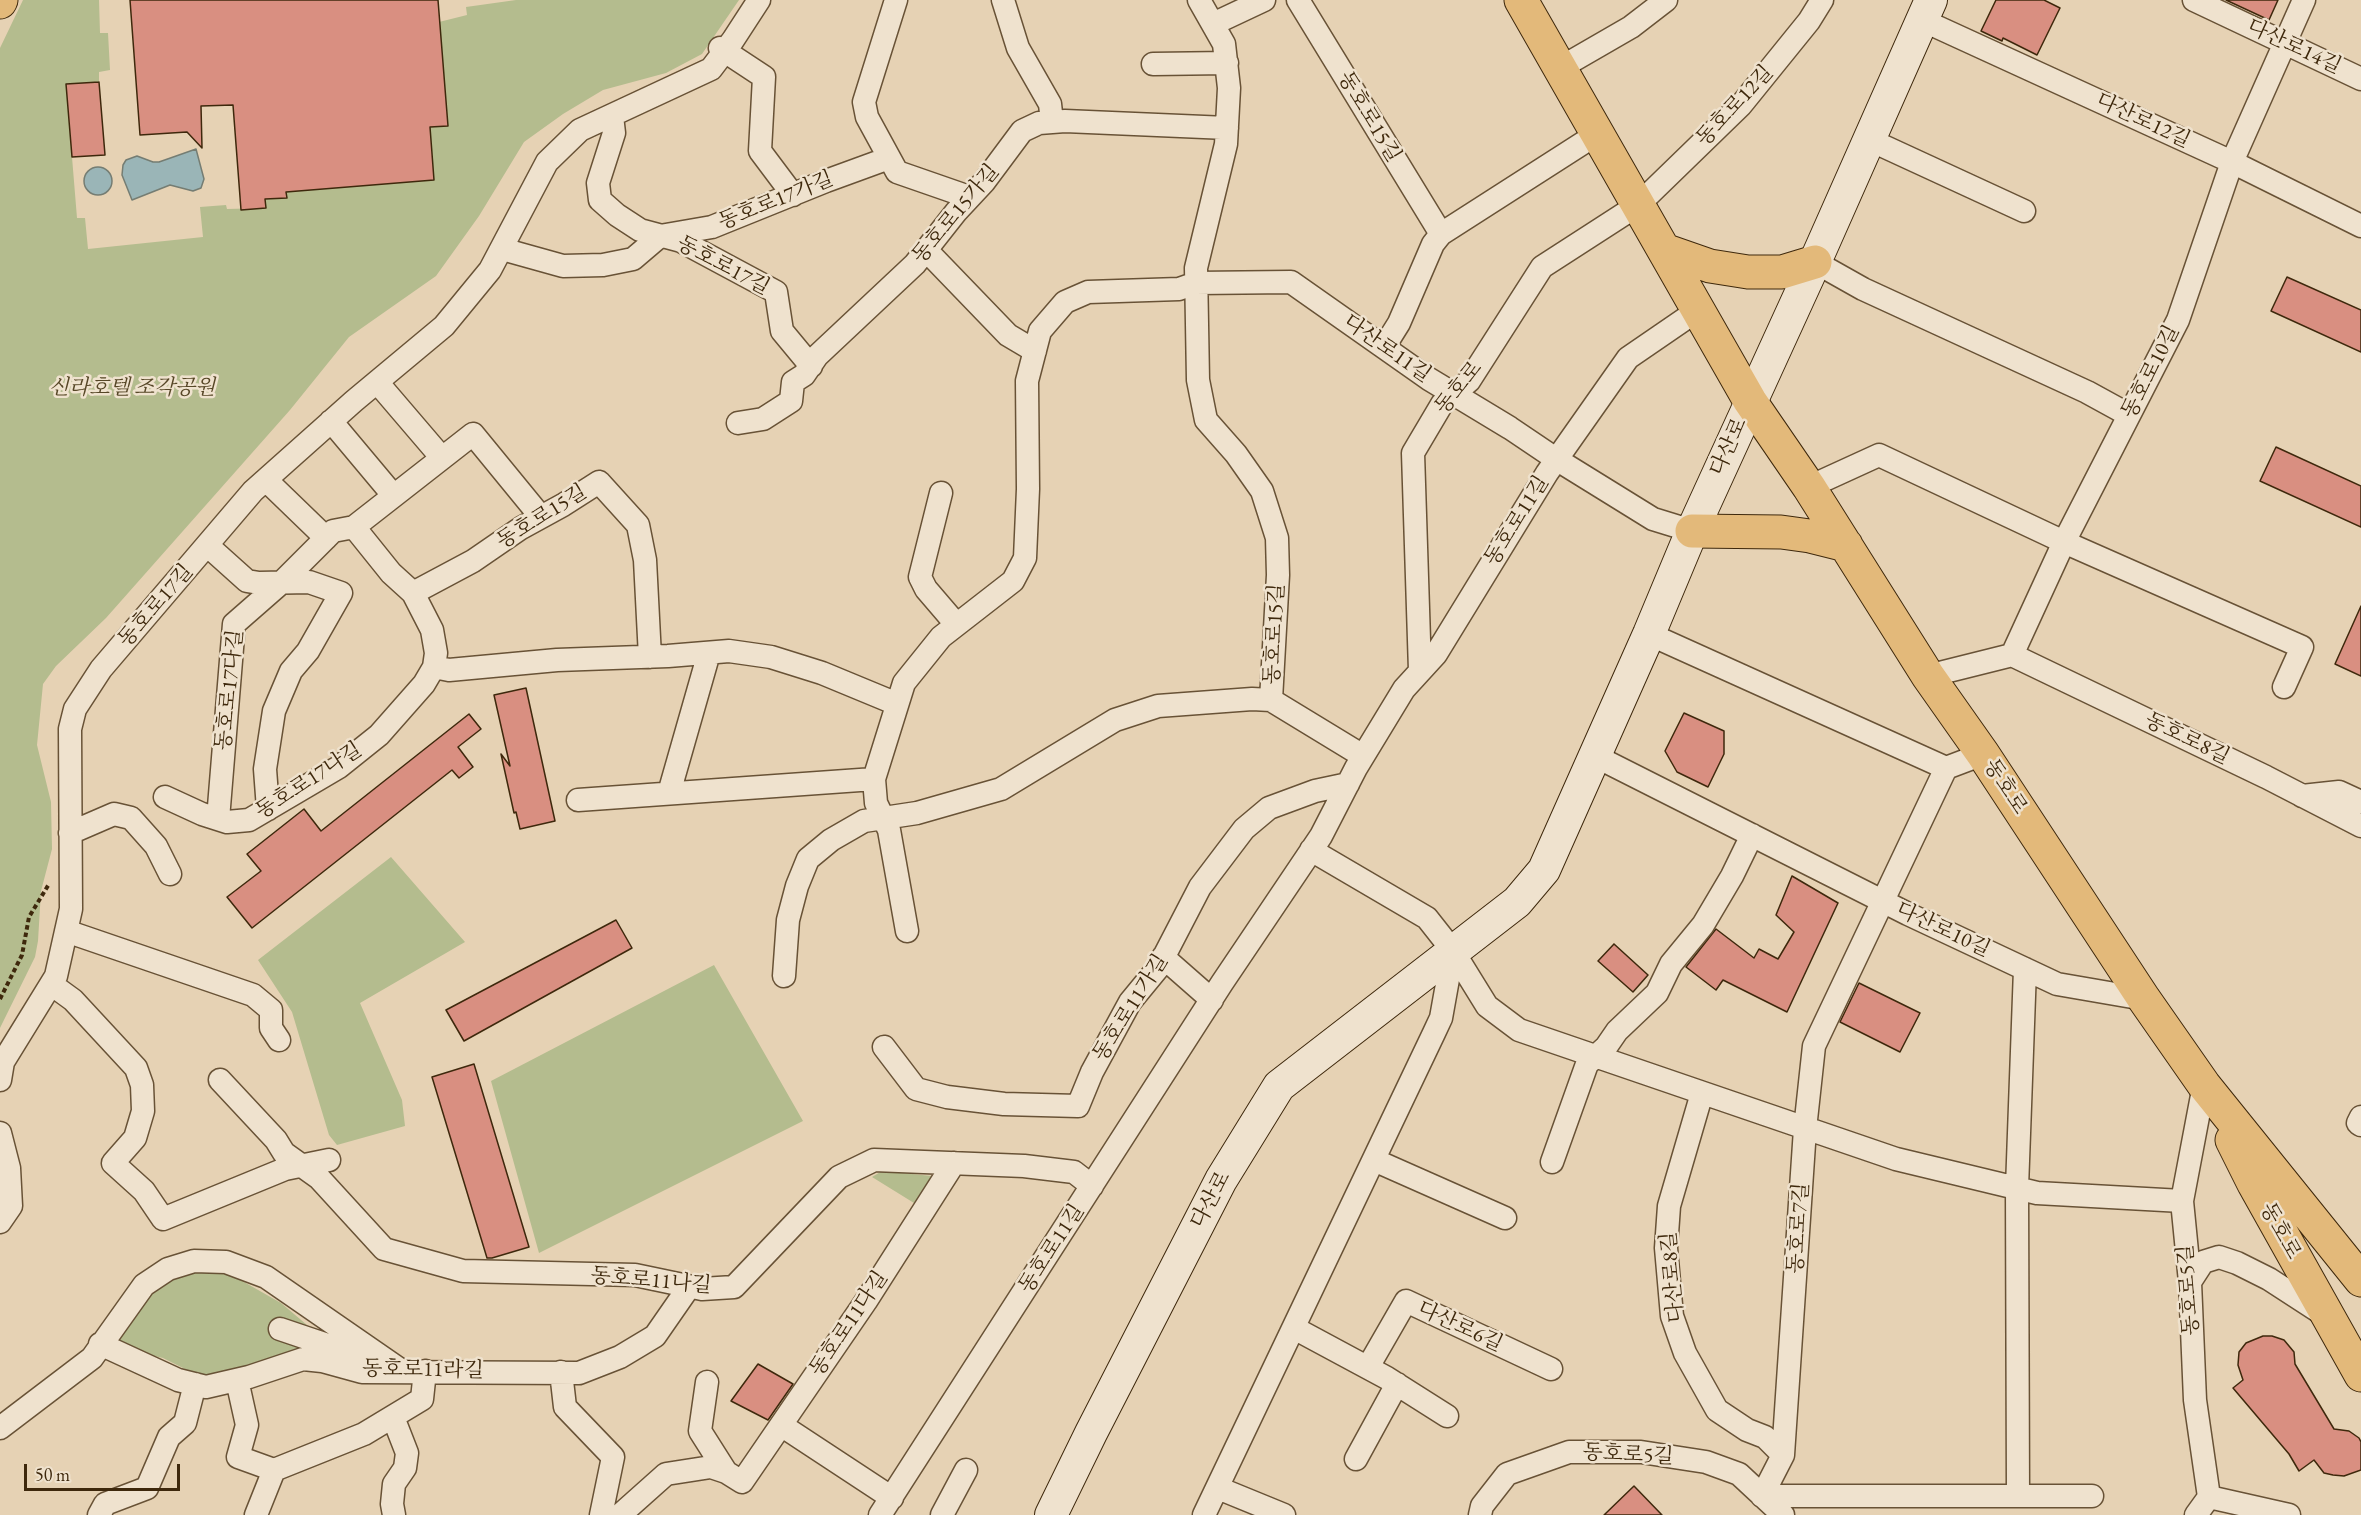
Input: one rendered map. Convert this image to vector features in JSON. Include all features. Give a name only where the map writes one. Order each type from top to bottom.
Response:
[{"type":"main road","name":"동호로","points":[[1521,0],[1750,401],[1809,487],[1928,676],[1983,754],[2144,999],[2204,1084],[2361,1280]]},
{"type":"main road","name":"다산로","points":[[1051,1515],[1090,1433],[1221,1180],[1279,1086],[1517,902],[1544,870],[1649,634],[1692,531],[1927,10]]},
{"type":"main road","points":[[1664,250],[1710,266],[1748,272],[1782,272],[1815,262]]},
{"type":"main road","points":[[1692,531],[1780,532],[1810,536],[1846,545]]},
{"type":"main road","name":"동호로","points":[[2204,1084],[2254,1184],[2361,1375]]},
{"type":"street","name":"동호로17길","points":[[0,1080],[3,1062],[56,976],[71,909],[70,729],[75,709],[102,669],[253,491],[331,421],[444,326],[490,270],[547,162],[580,130],[711,69],[722,50],[759,0]]},
{"type":"street","points":[[896,0],[864,102],[867,117],[897,172],[969,197]]},
{"type":"street","points":[[1003,0],[1018,48],[1050,104],[1052,122]]},
{"type":"street","name":"동호로15길","points":[[784,976],[788,921],[797,886],[808,859],[831,840],[864,821],[917,813],[1001,789],[1115,720],[1158,706],[1252,699],[1272,700],[1278,575],[1277,538],[1262,491],[1236,454],[1206,420],[1198,380],[1196,268],[1226,144],[1229,87],[1224,44],[1199,0]]},
{"type":"street","points":[[1213,24],[1264,0]]},
{"type":"street","name":"동호로15길","points":[[1298,0],[1441,234]]},
{"type":"street","points":[[1560,68],[1631,27],[1664,0]]},
{"type":"street","name":"동호로12길","points":[[1638,205],[1741,105],[1809,21],[1822,0]]},
{"type":"street","name":"다산로14길","points":[[2194,0],[2285,41],[2361,79]]},
{"type":"street","name":"동호로10길","points":[[2012,655],[2064,542],[2178,320],[2232,162],[2304,0]]},
{"type":"street","name":"다산로12길","points":[[1927,10],[2361,226]]},
{"type":"street","points":[[722,50],[764,77],[760,152],[793,195]]},
{"type":"street","points":[[1153,64],[1227,63]]},
{"type":"street","name":"동호로17길","points":[[612,116],[614,133],[598,183],[600,200],[640,230],[681,241],[776,292],[782,331],[811,366]]},
{"type":"street","name":"동호로15가길","points":[[738,423],[763,419],[791,401],[793,382],[804,375],[817,356],[915,264],[969,197],[984,182],[1022,131],[1039,123],[1052,122],[1227,128]]},
{"type":"street","points":[[1384,347],[1399,323],[1433,244],[1441,234],[1597,134]]},
{"type":"street","points":[[1870,140],[2024,210]]},
{"type":"street","name":"동호로17가길","points":[[660,236],[712,227],[889,158]]},
{"type":"street","name":"동호로","points":[[1420,671],[1413,453],[1442,404],[1469,381],[1542,267],[1638,205]]},
{"type":"street","name":"동호로17길","points":[[502,249],[563,266],[603,265],[633,259],[660,236]]},
{"type":"street","points":[[927,250],[1008,335],[1035,351]]},
{"type":"street","points":[[1815,262],[1863,289],[2087,392],[2129,415]]},
{"type":"street","name":"다산로11길","points":[[1196,283],[1291,282],[1384,347],[1556,459],[1653,519],[1692,531]]},
{"type":"street","points":[[907,931],[889,830],[876,803],[874,779],[904,684],[941,637],[1013,581],[1025,558],[1028,489],[1027,381],[1040,332],[1065,302],[1088,292],[1179,289],[1196,283]]},
{"type":"street","name":"동호로11길","points":[[781,1425],[886,1506],[1311,850],[1363,756],[1404,689],[1436,654],[1556,459],[1628,358],[1698,310]]},
{"type":"street","points":[[377,382],[442,458]]},
{"type":"street","points":[[331,421],[393,495]]},
{"type":"street","points":[[282,582],[333,531],[354,527],[473,434],[541,517]]},
{"type":"street","points":[[1809,487],[1879,455],[2064,542],[2302,647],[2284,687]]},
{"type":"street","points":[[266,480],[326,538]]},
{"type":"street","name":"동호로15길","points":[[413,593],[473,561],[521,528],[600,482],[638,525],[645,560],[650,657]]},
{"type":"street","points":[[941,493],[920,578],[926,589],[956,624]]},
{"type":"street","points":[[354,527],[391,573],[413,593],[432,630],[436,653],[434,667],[449,670],[557,660],[650,657],[729,651],[771,657],[822,673],[897,704]]},
{"type":"street","points":[[208,546],[247,581],[309,582],[340,593],[308,651],[291,671],[274,711],[265,769],[268,809]]},
{"type":"street","name":"동호로17다길","points":[[218,819],[234,624],[282,582]]},
{"type":"street","points":[[1649,634],[1946,768],[1983,754]]},
{"type":"street","points":[[669,793],[709,653]]},
{"type":"street","points":[[1928,676],[2012,655]]},
{"type":"street","name":"동호로8길","points":[[2012,655],[2361,826]]},
{"type":"street","name":"동호로17나길","points":[[165,797],[227,822],[249,820],[339,767],[379,735],[424,684],[434,667]]},
{"type":"street","points":[[1272,700],[1363,756]]},
{"type":"street","name":"다산로10길","points":[[1595,756],[1882,901],[2057,984],[2144,999]]},
{"type":"street","name":"동호로7길","points":[[1762,1496],[1783,1455],[1805,1129],[1814,1046],[1946,768]]},
{"type":"street","points":[[578,800],[874,779]]},
{"type":"street","name":"동호로11가길","points":[[884,1047],[916,1089],[947,1097],[1004,1104],[1078,1106],[1092,1072],[1130,1002],[1158,968],[1200,887],[1244,829],[1269,808],[1315,791],[1348,784]]},
{"type":"street","points":[[2302,796],[2339,792],[2361,802]]},
{"type":"street","points":[[70,832],[114,814],[131,818],[156,846],[170,874]]},
{"type":"street","points":[[1552,1162],[1587,1064],[1606,1047],[1617,1031],[1657,993],[1671,964],[1703,925],[1732,876],[1752,835]]},
{"type":"street","points":[[1311,850],[1427,918],[1453,951],[1487,1006],[1519,1030],[1896,1159],[2037,1193],[2182,1201]]},
{"type":"street","points":[[66,931],[253,995],[271,1010],[271,1028],[279,1040]]},
{"type":"street","points":[[1204,1515],[1441,1018],[1453,951]]},
{"type":"street","points":[[1163,957],[1212,1000]]},
{"type":"street","points":[[2018,1496],[2017,1188],[2025,969]]},
{"type":"street","points":[[51,984],[73,1000],[135,1068],[142,1085],[143,1111],[135,1138],[112,1163],[144,1191],[163,1219],[285,1169],[329,1160]]},
{"type":"street","name":"동호로11나길","points":[[220,1080],[276,1140],[284,1153],[319,1178],[384,1249],[463,1271],[635,1275],[702,1289],[735,1287],[839,1177],[874,1160],[1024,1166],[1074,1172],[1092,1186]]},
{"type":"street","name":"동호로5길","points":[[2204,1084],[2182,1201],[2190,1282],[2195,1400],[2203,1506],[2289,1515]]},
{"type":"street","name":"다산로8길","points":[[1702,1093],[1668,1206],[1666,1248],[1672,1316],[1685,1353],[1717,1410],[1747,1430],[1765,1437],[1783,1455]]},
{"type":"street","points":[[2361,1117],[2358,1123],[2361,1125]]},
{"type":"street","points":[[0,1133],[9,1168],[11,1206],[0,1222]]},
{"type":"street","points":[[1374,1160],[1505,1218]]},
{"type":"street","name":"동호로11다길","points":[[734,1477],[781,1425],[866,1301],[954,1163]]},
{"type":"street","points":[[2190,1282],[2203,1262],[2219,1257],[2237,1263],[2269,1280],[2329,1318]]},
{"type":"street","points":[[0,1428],[92,1358],[144,1285],[168,1269],[194,1261],[226,1262],[266,1277],[402,1371]]},
{"type":"street","name":"동호로11라길","points":[[195,1384],[206,1387],[237,1380],[303,1359],[322,1361],[362,1372],[579,1373],[620,1357],[655,1336],[688,1287]]},
{"type":"street","name":"다산로6길","points":[[1368,1367],[1406,1301],[1551,1369]]},
{"type":"street","points":[[1294,1328],[1368,1367],[1448,1416]]},
{"type":"street","points":[[280,1329],[357,1355],[378,1355]]},
{"type":"street","points":[[99,1515],[105,1504],[147,1488],[169,1437],[185,1423],[195,1384],[178,1380],[100,1344]]},
{"type":"street","points":[[237,1380],[247,1425],[238,1457],[274,1470],[364,1434],[422,1399],[425,1371]]},
{"type":"street","points":[[561,1372],[565,1407],[613,1457],[601,1515]]},
{"type":"street","points":[[707,1382],[700,1431],[734,1477]]},
{"type":"street","points":[[1356,1459],[1396,1384]]},
{"type":"street","points":[[393,1417],[407,1453],[405,1468],[394,1484],[392,1504],[394,1515]]},
{"type":"street","name":"동호로5길","points":[[1480,1515],[1482,1506],[1507,1474],[1569,1452],[1641,1452],[1706,1462],[1738,1474],[1783,1515]]},
{"type":"street","points":[[620,1515],[666,1474],[711,1467],[734,1477]]},
{"type":"street","points":[[256,1515],[274,1470]]},
{"type":"street","points":[[942,1515],[966,1470]]},
{"type":"street","points":[[1218,1488],[1284,1515]]},
{"type":"street","points":[[1762,1496],[2092,1496]]},
{"type":"green space","name":"신라호텔 조각공원","points":[[23,0],[99,0],[100,33],[108,33],[110,70],[99,72],[99,82],[66,84],[77,218],[85,218],[88,249],[203,237],[200,207],[226,205],[227,209],[265,208],[265,199],[286,198],[286,191],[434,180],[430,127],[448,126],[439,22],[467,15],[466,7],[516,0],[739,0],[702,54],[666,73],[603,90],[563,114],[524,142],[479,216],[436,276],[349,337],[290,410],[106,618],[56,666],[43,684],[37,745],[51,802],[52,849],[41,891],[35,957],[0,1028],[0,48]]},
{"type":"green space","points":[[391,857],[465,942],[360,1003],[402,1100],[405,1126],[337,1145],[329,1135],[292,1012],[258,960]]},
{"type":"green space","points":[[714,965],[803,1121],[539,1253],[491,1081]]},
{"type":"green space","points":[[882,1171],[932,1176],[914,1203],[872,1177]]},
{"type":"green space","points":[[201,1269],[230,1274],[281,1303],[320,1336],[309,1355],[204,1382],[189,1371],[163,1358],[132,1351],[110,1340],[135,1306],[172,1274]]},
{"type":"water","points":[[196,149],[204,179],[201,188],[193,191],[170,185],[132,200],[122,175],[126,160],[137,156],[159,162]]},
{"type":"water","points":[[98,167],[108,171],[112,181],[108,191],[98,195],[88,191],[84,181],[88,171]]},
{"type":"building","points":[[130,0],[438,0],[448,126],[430,127],[434,180],[286,192],[287,198],[265,199],[266,208],[241,210],[233,105],[201,106],[202,148],[187,132],[140,135]]},
{"type":"building","points":[[1996,0],[2044,0],[2060,8],[2037,55],[2003,38],[2002,41],[1981,31]]},
{"type":"building","points":[[2226,0],[2278,0],[2269,20]]},
{"type":"building","points":[[99,82],[105,155],[72,157],[66,84]]},
{"type":"building","points":[[2287,277],[2361,310],[2361,352],[2271,311]]},
{"type":"building","points":[[2276,447],[2361,486],[2361,527],[2260,481]]},
{"type":"building","points":[[2361,606],[2361,676],[2335,664]]},
{"type":"building","points":[[526,688],[555,821],[520,829],[516,812],[514,813],[501,754],[510,766],[494,695]]},
{"type":"building","points":[[1684,713],[1724,731],[1724,754],[1708,787],[1677,772],[1665,751]]},
{"type":"building","points":[[469,714],[481,729],[458,747],[473,767],[459,778],[452,770],[252,928],[227,897],[261,871],[247,854],[304,809],[321,831]]},
{"type":"building","points":[[1792,876],[1838,903],[1787,1012],[1723,980],[1716,990],[1686,967],[1716,929],[1754,958],[1759,949],[1778,959],[1794,932],[1776,915]]},
{"type":"building","points":[[616,920],[632,948],[464,1041],[446,1010]]},
{"type":"building","points":[[1614,944],[1648,975],[1633,992],[1598,961]]},
{"type":"building","points":[[1859,983],[1920,1013],[1900,1052],[1840,1022]]},
{"type":"building","points":[[474,1064],[529,1247],[492,1258],[487,1258],[432,1077]]},
{"type":"building","points":[[2263,1336],[2284,1340],[2294,1352],[2295,1364],[2334,1429],[2349,1431],[2359,1438],[2361,1470],[2344,1476],[2333,1475],[2324,1473],[2314,1460],[2299,1471],[2289,1454],[2233,1388],[2243,1380],[2238,1365],[2239,1352],[2246,1343]]},
{"type":"building","points":[[758,1364],[793,1384],[768,1420],[731,1401]]},
{"type":"building","points":[[1634,1486],[1662,1515],[1604,1515]]}]
